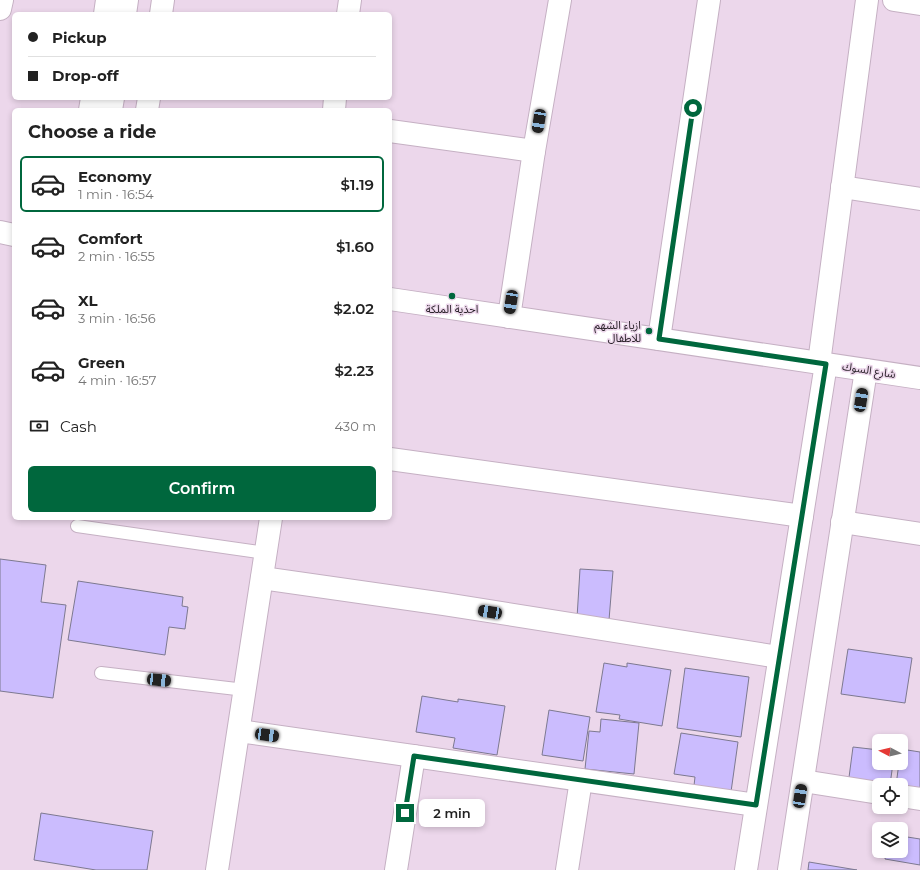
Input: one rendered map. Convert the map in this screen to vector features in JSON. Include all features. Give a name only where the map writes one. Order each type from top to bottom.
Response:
[{"type":"street","points":[[0,9],[2,0]]},
{"type":"street","points":[[105,12],[107,0]]},
{"type":"street","points":[[125,12],[127,0]]},
{"type":"street","points":[[161,12],[164,0]]},
{"type":"street","points":[[348,12],[350,0]]},
{"type":"street","points":[[509,317],[534,151],[560,0]]},
{"type":"street","points":[[659,339],[709,0]]},
{"type":"street","points":[[746,870],[802,516],[822,363],[842,188],[867,0]]},
{"type":"street","points":[[894,0],[920,4]]},
{"type":"street","points":[[392,131],[534,151]]},
{"type":"street","points":[[842,188],[920,199]]},
{"type":"street","points":[[0,232],[12,235]]},
{"type":"street","name":"شارع السوك","points":[[392,299],[920,378]]},
{"type":"street","points":[[789,870],[866,370]]},
{"type":"street","points":[[392,458],[802,516]]},
{"type":"street","points":[[217,870],[271,520]]},
{"type":"street","points":[[842,522],[920,534]]},
{"type":"street","points":[[262,578],[444,604],[780,657]]},
{"type":"street","points":[[239,731],[756,805]]},
{"type":"street","points":[[396,870],[414,756]]},
{"type":"street","points":[[567,870],[581,780]]},
{"type":"street","points":[[803,781],[872,792]]},
{"type":"street","points":[[908,797],[920,799]]},
{"type":"lane","points":[[77,526],[266,553]]},
{"type":"lane","points":[[101,673],[245,690]]},
{"type":"building","points":[[0,559],[46,565],[41,602],[66,605],[53,698],[0,691]]},
{"type":"building","points":[[580,569],[613,571],[609,620],[577,618]]},
{"type":"building","points":[[78,581],[183,597],[182,606],[188,607],[185,629],[169,627],[165,655],[68,640]]},
{"type":"building","points":[[848,649],[912,658],[905,703],[841,694]]},
{"type":"building","points":[[604,663],[627,667],[627,663],[671,670],[662,726],[619,719],[620,715],[596,712]]},
{"type":"building","points":[[685,668],[749,677],[741,737],[677,728]]},
{"type":"building","points":[[422,696],[458,702],[458,699],[505,706],[497,755],[453,748],[455,738],[416,732]]},
{"type":"building","points":[[549,710],[590,717],[583,761],[542,755]]},
{"type":"building","points":[[601,719],[639,723],[634,774],[585,769],[589,731],[600,732]]},
{"type":"building","points":[[681,733],[738,742],[730,799],[693,794],[695,777],[674,774]]},
{"type":"building","points":[[853,747],[872,749],[872,770],[892,770],[891,778],[872,778],[872,785],[848,785]]},
{"type":"building","points":[[908,750],[920,752],[920,796],[908,794],[908,778],[897,778],[898,770],[908,770]]},
{"type":"building","points":[[41,813],[153,831],[147,870],[96,870],[34,860]]},
{"type":"building","points":[[908,837],[920,839],[920,865],[885,859],[908,858]]},
{"type":"building","points":[[809,862],[857,870],[808,870]]},
{"type":"place","name":"احذية الملكة","points":[[452,296]]},
{"type":"place","name":"ازياء الشهم للاطفال","points":[[649,331]]},
{"type":"route","points":[[405,813],[414,756],[756,805],[826,364],[659,339],[693,108]]}]
